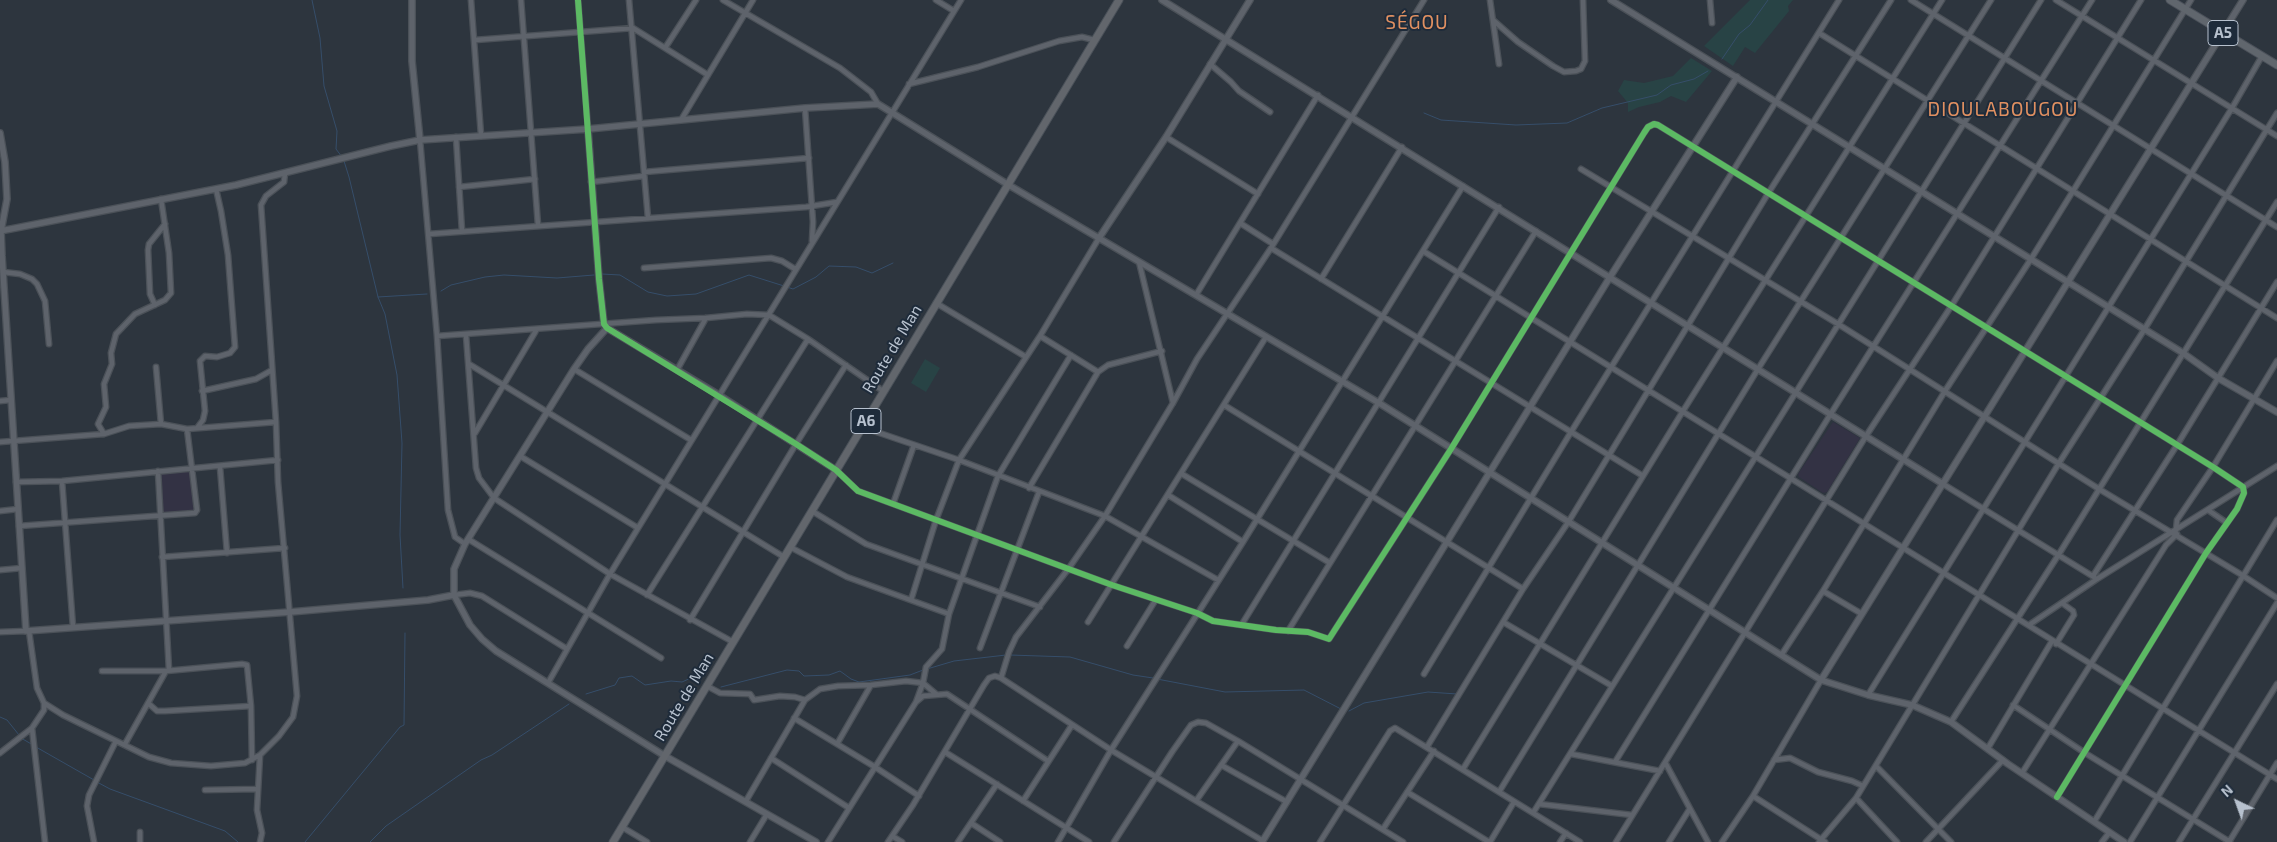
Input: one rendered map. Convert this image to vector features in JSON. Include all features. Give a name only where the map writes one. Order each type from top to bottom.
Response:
[{"type":"highway","name":"Route de Man","points":[[613,842],[1119,0]]},
{"type":"main road","name":"A5","points":[[2170,0],[2277,65]]},
{"type":"street","points":[[412,0],[412,61],[429,234],[448,510],[454,537],[466,541],[661,658]]},
{"type":"street","points":[[471,0],[481,135]]},
{"type":"street","points":[[521,0],[538,225]]},
{"type":"street","points":[[578,0],[594,221],[606,326],[574,369],[466,541],[454,569],[454,595],[461,612],[482,639],[496,651],[665,756],[816,842]]},
{"type":"street","points":[[629,0],[633,28],[648,218]]},
{"type":"street","points":[[665,48],[696,0]]},
{"type":"street","points":[[723,0],[744,14],[840,68],[871,92],[878,104]]},
{"type":"street","points":[[681,120],[753,0]]},
{"type":"street","points":[[936,0],[954,11]]},
{"type":"street","points":[[548,683],[610,574],[691,440],[961,0]]},
{"type":"street","points":[[1162,0],[1352,116],[1830,415],[2095,577]]},
{"type":"street","points":[[911,600],[936,520],[959,460],[1040,336],[1250,0]]},
{"type":"street","points":[[1001,678],[1016,637],[1069,568],[1105,516],[1173,403],[1188,373],[1272,246],[1424,0]]},
{"type":"street","points":[[1490,0],[1499,64]]},
{"type":"street","points":[[1493,20],[1518,42],[1556,68],[1564,72],[1576,71],[1581,69],[1585,61],[1583,0]]},
{"type":"street","points":[[1611,0],[2183,353],[2218,378],[2277,412]]},
{"type":"street","points":[[1710,0],[1712,23]]},
{"type":"street","points":[[1424,674],[1732,170],[1839,0]]},
{"type":"street","points":[[1427,747],[1522,589],[1569,521],[1769,192],[1814,124],[1891,0]]},
{"type":"street","points":[[1911,0],[2277,227]]},
{"type":"street","points":[[1463,769],[1682,411],[1942,0]]},
{"type":"street","points":[[1499,792],[1758,369],[1843,238],[1991,0]]},
{"type":"street","points":[[1533,813],[2041,0]]},
{"type":"street","points":[[2056,0],[2277,136]]},
{"type":"street","points":[[1615,762],[1830,415],[2092,0]]},
{"type":"street","points":[[1616,842],[1666,764],[1826,500],[1952,305],[2141,0]]},
{"type":"street","points":[[1782,654],[1823,591],[1945,391],[2031,259],[2112,125],[2191,0]]},
{"type":"street","points":[[1722,842],[1753,796],[1902,548],[2111,215],[2243,0]]},
{"type":"street","points":[[475,40],[633,28],[708,75]]},
{"type":"street","points":[[1819,33],[2277,318]]},
{"type":"street","points":[[910,84],[978,67],[1060,41],[1082,37],[1094,40]]},
{"type":"street","points":[[1868,695],[1982,508],[2026,441],[2232,108],[2262,56]]},
{"type":"street","points":[[1210,64],[1239,91],[1270,112]]},
{"type":"street","points":[[888,842],[919,796],[970,709],[990,678],[995,676],[1001,678],[1111,750],[1263,842],[1610,277],[1737,77]]},
{"type":"street","points":[[1196,295],[1318,95]]},
{"type":"street","points":[[0,231],[216,189],[420,140],[588,129],[805,108],[878,104],[1007,184],[1379,403],[1711,609],[1821,680],[1868,695],[1912,705],[1951,722],[2057,798],[2124,842]]},
{"type":"street","points":[[805,108],[813,222],[811,245]]},
{"type":"street","points":[[1753,796],[1822,841],[1856,798],[2059,463],[2144,330],[2277,113]]},
{"type":"street","points":[[606,326],[836,470],[854,488],[892,504],[978,534],[1112,585],[1197,613],[1213,621],[1313,634],[1326,639],[1331,638],[1531,319],[1644,133],[1654,124],[1806,214],[2243,487]]},
{"type":"street","points":[[0,133],[5,162],[7,199],[0,231],[13,441],[28,631],[37,688],[40,698],[44,703],[63,715],[125,744],[149,758],[171,763],[211,766],[252,760],[260,755],[286,728],[296,706],[261,205],[266,196],[284,182],[285,173]]},
{"type":"street","points":[[1166,136],[1258,194]]},
{"type":"street","points":[[456,137],[462,232]]},
{"type":"street","points":[[1321,279],[1402,148]]},
{"type":"street","points":[[591,182],[644,174],[809,158]]},
{"type":"street","points":[[1582,169],[1838,324],[1909,370],[2026,441],[2099,489],[2175,532],[2277,598]]},
{"type":"street","points":[[459,187],[534,179]]},
{"type":"street","points":[[1058,842],[1111,750],[1167,664],[1463,186]]},
{"type":"street","points":[[197,428],[204,415],[199,364],[202,358],[208,355],[219,356],[232,351],[235,347],[228,254],[222,211],[216,189]]},
{"type":"street","points":[[104,434],[98,424],[106,407],[104,384],[112,364],[111,353],[116,334],[135,314],[169,298],[172,287],[161,199]]},
{"type":"street","points":[[429,234],[811,206],[836,202]]},
{"type":"street","points":[[1951,722],[2059,554],[2277,202]]},
{"type":"street","points":[[1242,624],[1334,472],[1379,403],[1499,208]]},
{"type":"street","points":[[1240,223],[1321,279],[1643,476]]},
{"type":"street","points":[[155,305],[150,294],[148,250],[149,244],[165,224]]},
{"type":"street","points":[[1288,631],[1454,360],[1536,231]]},
{"type":"street","points":[[1423,251],[2018,618],[2198,732],[2277,779]]},
{"type":"street","points":[[644,268],[772,258],[782,261],[795,269]]},
{"type":"street","points":[[1140,262],[1173,403]]},
{"type":"street","points":[[3,272],[26,276],[37,284],[45,301],[49,344]]},
{"type":"street","points":[[2095,577],[2277,282]]},
{"type":"street","points":[[936,303],[1026,356]]},
{"type":"street","points":[[437,336],[606,326],[748,314],[769,315],[808,339],[883,391]]},
{"type":"street","points":[[677,370],[706,318]]},
{"type":"street","points":[[475,434],[537,329]]},
{"type":"street","points":[[466,335],[475,434],[476,468],[479,478],[494,498],[610,574],[690,620],[733,642]]},
{"type":"street","points":[[1040,336],[1098,372]]},
{"type":"street","points":[[1088,622],[1266,337]]},
{"type":"street","points":[[647,595],[808,339]]},
{"type":"street","points":[[1029,488],[1098,372],[1108,365],[1162,351]]},
{"type":"street","points":[[828,842],[916,702],[923,683],[926,667],[942,649],[949,614],[998,476],[1071,355]]},
{"type":"street","points":[[2022,773],[2089,664],[2175,532],[2177,520],[2213,467],[2277,361]]},
{"type":"street","points":[[469,364],[784,557]]},
{"type":"street","points":[[690,620],[846,365]]},
{"type":"street","points":[[156,367],[161,424]]},
{"type":"street","points":[[574,369],[691,440]]},
{"type":"street","points":[[202,391],[256,379],[272,370]]},
{"type":"street","points":[[0,401],[11,400]]},
{"type":"street","points":[[1224,405],[1371,494],[1522,589]]},
{"type":"street","points":[[0,442],[104,434],[120,427],[161,424],[197,428],[276,422]]},
{"type":"street","points":[[862,427],[959,460],[1038,492],[1105,516],[1218,580]]},
{"type":"street","points":[[19,526],[197,512],[187,428]]},
{"type":"street","points":[[892,504],[914,445]]},
{"type":"street","points":[[520,456],[638,528]]},
{"type":"street","points":[[16,482],[220,467],[278,460]]},
{"type":"street","points":[[2029,625],[2062,603],[2095,577],[2175,532],[2277,466]]},
{"type":"street","points":[[220,467],[227,553]]},
{"type":"street","points":[[125,744],[168,670],[158,471]]},
{"type":"street","points":[[1182,474],[1330,562]]},
{"type":"street","points":[[62,480],[72,627]]},
{"type":"street","points":[[2057,798],[2206,553],[2242,498],[2243,487]]},
{"type":"street","points":[[980,648],[1038,492]]},
{"type":"street","points":[[1168,495],[1243,542]]},
{"type":"street","points":[[0,511],[18,509]]},
{"type":"street","points":[[2208,510],[2226,523]]},
{"type":"street","points":[[812,511],[866,544],[1040,607]]},
{"type":"street","points":[[2094,822],[2242,574],[2277,520]]},
{"type":"street","points":[[790,547],[847,577],[949,614]]},
{"type":"street","points":[[162,557],[285,548]]},
{"type":"street","points":[[0,570],[22,568]]},
{"type":"street","points":[[1823,591],[1862,614]]},
{"type":"street","points":[[0,632],[290,612],[470,593],[482,596],[567,650]]},
{"type":"street","points":[[1127,646],[1156,601]]},
{"type":"street","points":[[1988,748],[2054,642],[2074,615],[2073,611],[2062,603]]},
{"type":"street","points":[[2130,842],[2277,603]]},
{"type":"street","points":[[1503,622],[1612,686]]},
{"type":"street","points":[[102,671],[168,670],[247,665],[251,706],[252,760]]},
{"type":"street","points":[[746,801],[805,700],[820,689],[850,684],[871,685],[906,681],[923,683],[936,694]]},
{"type":"street","points":[[2179,842],[2277,684]]},
{"type":"street","points":[[837,744],[871,685]]},
{"type":"street","points":[[707,686],[720,693],[750,694],[754,700],[795,696],[805,700]]},
{"type":"street","points":[[916,702],[923,696],[947,694],[1048,761]]},
{"type":"street","points":[[0,753],[32,728],[44,710],[44,703]]},
{"type":"street","points":[[148,703],[157,710],[165,711],[251,706]]},
{"type":"street","points":[[2013,706],[2085,753],[2230,842],[2277,763]]},
{"type":"street","points":[[794,718],[919,796]]},
{"type":"street","points":[[1114,842],[1191,725],[1198,722],[1206,724],[1238,741],[1403,842]]},
{"type":"street","points":[[1023,801],[1072,725]]},
{"type":"street","points":[[32,728],[45,842]]},
{"type":"street","points":[[1320,842],[1392,729],[1395,728],[1580,842]]},
{"type":"street","points":[[94,842],[88,806],[89,795],[116,741]]},
{"type":"street","points":[[1196,801],[1238,741]]},
{"type":"street","points":[[1383,829],[1434,751]]},
{"type":"street","points":[[944,752],[1090,842]]},
{"type":"street","points":[[1571,754],[1660,771]]},
{"type":"street","points":[[260,755],[257,789],[257,810],[262,833],[260,842]]},
{"type":"street","points":[[1774,760],[1788,757],[1818,772],[1852,781],[1863,786]]},
{"type":"street","points":[[771,758],[849,808]]},
{"type":"street","points":[[1926,842],[2003,760]]},
{"type":"street","points":[[1221,764],[1287,802]]},
{"type":"street","points":[[1666,764],[1689,810],[1708,842]]},
{"type":"street","points":[[1876,766],[1951,842]]},
{"type":"street","points":[[958,842],[997,784]]},
{"type":"street","points":[[205,790],[257,789]]},
{"type":"street","points":[[1408,792],[1490,842],[1514,802]]},
{"type":"street","points":[[1856,798],[1897,842]]},
{"type":"street","points":[[1539,804],[1632,816]]},
{"type":"street","points":[[1669,842],[1689,810]]},
{"type":"street","points":[[750,842],[767,814]]},
{"type":"street","points":[[971,823],[1000,842]]},
{"type":"street","points":[[622,827],[647,842]]},
{"type":"street","points":[[140,832],[140,842]]},
{"type":"street","points":[[1560,842],[1566,833]]},
{"type":"street","points":[[2102,842],[2109,833]]},
{"type":"street","points":[[892,836],[902,842]]},
{"type":"shaded area","points":[[1833,422],[1860,438],[1827,492],[1823,493],[1799,477],[1798,474]]},
{"type":"shaded area","points":[[193,470],[197,512],[161,513],[161,472]]},
{"type":"green space","points":[[1750,0],[1793,0],[1788,6],[1789,11],[1755,53],[1745,47],[1733,66],[1704,46]]},
{"type":"green space","points":[[1691,58],[1712,71],[1686,102],[1671,96],[1660,102],[1628,112],[1628,103],[1618,91],[1624,80],[1644,83],[1673,76]]},
{"type":"green space","points":[[925,359],[940,368],[926,392],[911,383]]},
{"type":"waterway","points":[[312,0],[320,38],[324,86],[337,131],[336,149],[342,157]]},
{"type":"waterway","points":[[1722,59],[1739,34],[1750,25],[1768,0]]},
{"type":"waterway","points":[[1424,113],[1441,120],[1516,125],[1567,123],[1602,108],[1657,95],[1671,85],[1694,79],[1708,71]]},
{"type":"waterway","points":[[344,161],[378,297],[385,314],[397,375],[402,443],[400,535],[403,588]]},
{"type":"waterway","points":[[787,287],[793,289],[816,277],[829,266],[856,267],[872,273],[893,263]]},
{"type":"waterway","points":[[602,274],[620,275],[648,292],[667,296],[696,294],[749,275],[784,286]]},
{"type":"waterway","points":[[441,291],[451,285],[485,277],[504,275],[557,278],[594,275]]},
{"type":"waterway","points":[[378,297],[427,294]]},
{"type":"waterway","points":[[305,842],[400,727],[404,725],[405,633]]},
{"type":"waterway","points":[[927,669],[954,661],[1006,655]]},
{"type":"waterway","points":[[1010,655],[1070,657],[1133,675],[1153,678]]},
{"type":"waterway","points":[[721,687],[787,670],[799,671],[804,676],[829,675],[840,671],[859,682],[910,675],[923,670]]},
{"type":"waterway","points":[[586,694],[615,685],[619,678],[632,676],[645,685],[671,681],[682,682],[693,677]]},
{"type":"waterway","points":[[1157,679],[1225,692],[1304,690],[1341,709]]},
{"type":"waterway","points":[[1349,711],[1364,703],[1428,692],[1457,694]]},
{"type":"waterway","points":[[370,842],[386,826],[481,760],[492,755],[569,704]]},
{"type":"waterway","points":[[0,717],[7,720],[19,735]]},
{"type":"waterway","points":[[21,738],[33,745]]},
{"type":"waterway","points":[[36,747],[94,780]]},
{"type":"waterway","points":[[97,782],[110,789],[225,831],[238,842]]},
{"type":"cycle path","points":[[578,0],[599,279],[604,324],[607,328],[796,444],[836,470],[858,491],[1112,585],[1197,613],[1213,621],[1276,630],[1308,632],[1329,639],[1451,449],[1644,133],[1648,127],[1654,124],[1658,125],[2243,487],[2244,493],[2237,509],[2206,553],[2057,797]]},
{"type":"district","name":"SÉGOU","points":[[1417,23]]},
{"type":"district","name":"DIOULABOUGOU","points":[[2003,110]]}]
